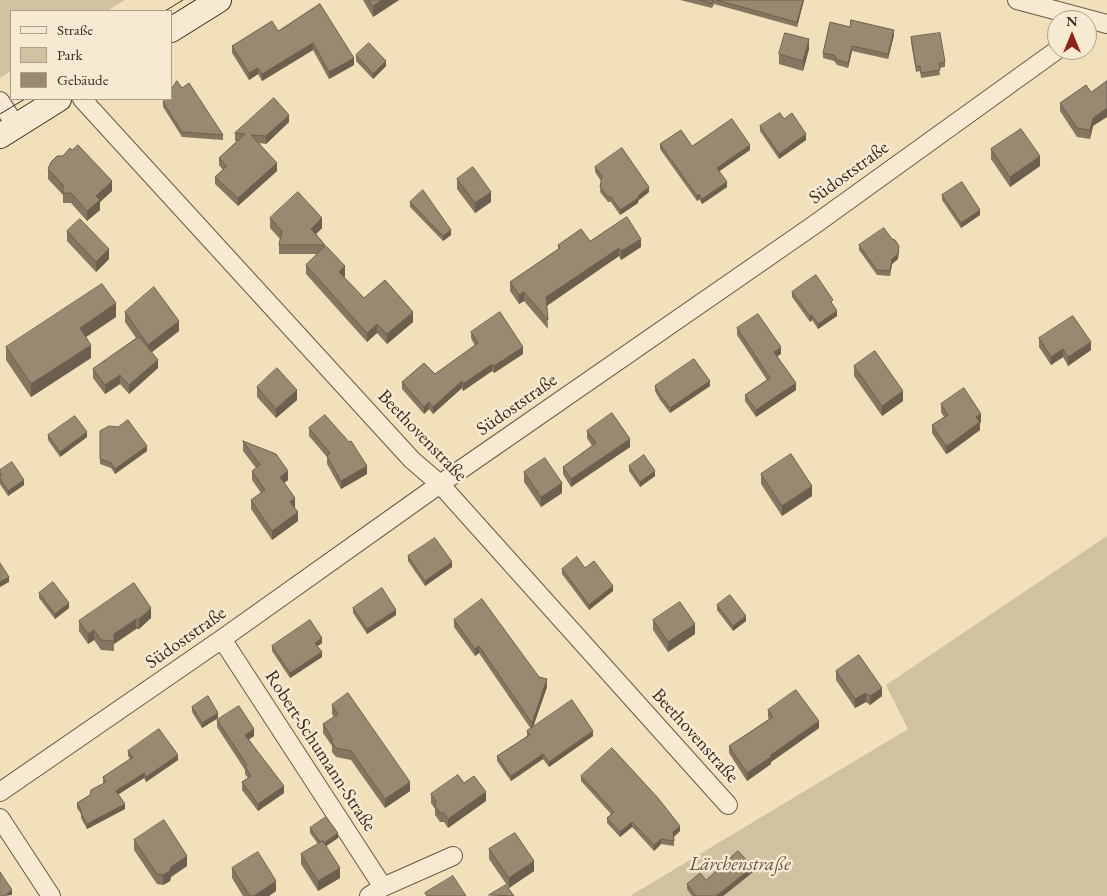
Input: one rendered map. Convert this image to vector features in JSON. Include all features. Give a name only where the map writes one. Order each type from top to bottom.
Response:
[{"type":"main road","points":[[172,29],[219,0]]},
{"type":"main road","points":[[8,131],[57,100]]},
{"type":"street","points":[[1017,0],[1050,10]]},
{"type":"street","name":"Südoststraße","points":[[2,786],[222,639],[440,484],[814,224],[1047,57]]},
{"type":"street","name":"Beethovenstraße","points":[[83,100],[412,460],[440,484],[728,805]]},
{"type":"street","points":[[0,101],[8,131]]},
{"type":"street","name":"Robert-Schumann-Straße","points":[[222,639],[376,891],[453,856]]},
{"type":"street","points":[[0,818],[52,896]]},
{"type":"green space","points":[[0,0],[125,0],[109,10],[10,10],[10,72],[0,78]]},
{"type":"green space","name":"Lärchenstraße","points":[[1107,536],[1107,896],[630,896],[908,729],[886,685]]},
{"type":"building","points":[[369,0],[382,0],[373,6]]},
{"type":"building","points":[[700,0],[713,0],[712,3]]},
{"type":"building","points":[[717,0],[803,0],[797,22]]},
{"type":"building","points":[[320,4],[354,58],[329,72],[313,43],[262,74],[258,68],[249,73],[232,46],[272,21],[278,31]]},
{"type":"building","points":[[851,20],[894,30],[888,54],[852,46],[848,63],[837,60],[834,55],[823,53],[830,22],[850,27]]},
{"type":"building","points":[[785,33],[809,39],[803,61],[779,54]]},
{"type":"building","points":[[940,33],[945,62],[939,63],[940,70],[921,73],[920,66],[916,67],[911,37]]},
{"type":"building","points":[[369,43],[386,61],[373,74],[356,55]]},
{"type":"building","points":[[177,81],[182,88],[189,83],[223,135],[182,132],[163,102],[164,100],[172,100],[172,88]]},
{"type":"building","points":[[1107,81],[1107,108],[1093,118],[1090,130],[1077,128],[1060,103],[1086,85],[1091,92]]},
{"type":"building","points":[[274,98],[289,115],[266,136],[251,135],[277,163],[238,198],[215,177],[227,166],[219,158],[245,134],[235,133]]},
{"type":"building","points":[[780,113],[784,119],[792,113],[806,134],[779,154],[760,126]]},
{"type":"building","points":[[732,119],[750,145],[717,168],[727,182],[702,199],[699,194],[697,196],[660,144],[681,130],[692,146]]},
{"type":"building","points":[[1021,129],[1040,156],[1010,177],[991,149]]},
{"type":"building","points":[[78,145],[112,181],[96,196],[100,200],[87,211],[71,193],[63,193],[63,185],[48,169],[51,162],[57,156],[63,156],[70,148],[72,150]]},
{"type":"building","points":[[622,148],[649,187],[638,198],[620,210],[611,197],[608,197],[600,187],[602,176],[595,167]]},
{"type":"building","points":[[473,167],[491,192],[475,203],[457,179]]},
{"type":"building","points":[[962,182],[980,210],[961,223],[942,195]]},
{"type":"building","points":[[423,190],[451,230],[443,236],[410,202]]},
{"type":"building","points":[[298,192],[322,218],[311,229],[325,245],[279,245],[282,231],[270,218]]},
{"type":"building","points":[[627,217],[641,239],[621,251],[619,248],[546,297],[548,320],[524,292],[519,295],[510,282],[560,248],[558,245],[581,229],[590,241]]},
{"type":"building","points":[[80,219],[109,249],[96,262],[67,231]]},
{"type":"building","points":[[884,228],[899,246],[898,254],[892,259],[890,271],[877,270],[859,245]]},
{"type":"building","points":[[326,246],[345,266],[339,272],[364,298],[385,280],[413,312],[387,334],[377,324],[367,333],[306,265]]},
{"type":"building","points":[[816,275],[833,300],[831,302],[837,311],[818,324],[792,292]]},
{"type":"building","points":[[102,284],[116,303],[80,328],[91,345],[31,384],[6,347]]},
{"type":"building","points":[[154,287],[179,321],[148,345],[125,312]]},
{"type":"building","points":[[500,312],[523,347],[494,366],[492,364],[463,384],[462,381],[433,407],[429,402],[424,407],[402,382],[424,363],[435,374],[478,343],[471,332]]},
{"type":"building","points":[[758,314],[781,347],[774,352],[796,383],[756,410],[745,395],[770,378],[737,328]]},
{"type":"building","points":[[1073,316],[1091,342],[1068,357],[1063,349],[1051,357],[1039,338]]},
{"type":"building","points":[[139,337],[158,360],[129,385],[120,375],[105,385],[93,369]]},
{"type":"building","points":[[875,351],[903,391],[882,406],[854,366]]},
{"type":"building","points":[[694,359],[710,381],[670,408],[655,386]]},
{"type":"building","points":[[277,368],[297,390],[276,409],[257,387]]},
{"type":"building","points":[[964,388],[981,414],[976,417],[980,422],[946,446],[932,425],[948,415],[941,404]]},
{"type":"building","points":[[612,413],[630,439],[571,479],[563,467],[596,443],[587,431]]},
{"type":"building","points":[[325,415],[349,442],[351,441],[367,466],[341,481],[327,456],[330,453],[309,428]]},
{"type":"building","points":[[75,416],[87,432],[60,452],[48,435]]},
{"type":"building","points":[[128,420],[147,446],[115,469],[111,463],[100,459],[100,431],[109,426],[118,427]]},
{"type":"building","points":[[243,441],[276,454],[288,471],[280,477],[295,498],[290,502],[298,512],[272,531],[251,500],[265,490],[252,471],[260,465]]},
{"type":"building","points":[[791,454],[812,486],[782,506],[761,474]]},
{"type":"building","points":[[644,455],[655,471],[640,482],[629,466]]},
{"type":"building","points":[[545,458],[562,483],[541,497],[524,472]]},
{"type":"building","points":[[12,462],[24,480],[8,491],[0,479],[2,475],[0,470]]},
{"type":"building","points":[[435,538],[452,562],[425,581],[408,556]]},
{"type":"building","points":[[577,557],[585,568],[594,561],[613,586],[589,605],[562,569]]},
{"type":"building","points":[[0,563],[9,577],[0,582]]},
{"type":"building","points":[[53,582],[69,603],[55,614],[39,593]]},
{"type":"building","points":[[134,583],[151,608],[139,619],[136,619],[114,634],[114,641],[101,640],[94,630],[88,634],[79,621]]},
{"type":"building","points":[[382,588],[396,610],[367,629],[353,608]]},
{"type":"building","points":[[730,595],[746,616],[733,626],[717,605]]},
{"type":"building","points":[[482,599],[539,677],[547,679],[532,723],[479,646],[475,649],[454,620]]},
{"type":"building","points":[[680,602],[695,624],[668,642],[653,620]]},
{"type":"building","points":[[310,620],[322,638],[315,643],[322,652],[290,673],[272,646]]},
{"type":"building","points":[[859,655],[882,688],[870,696],[866,693],[855,699],[836,671]]},
{"type":"building","points":[[796,690],[819,721],[747,773],[729,746],[773,717],[768,710]]},
{"type":"building","points":[[348,693],[410,782],[385,799],[351,751],[336,748],[323,724],[338,714],[332,705]]},
{"type":"building","points":[[208,696],[218,713],[202,723],[192,707]]},
{"type":"building","points":[[572,700],[593,731],[549,762],[543,754],[511,776],[497,756],[530,735],[527,731]]},
{"type":"building","points":[[239,706],[254,729],[245,735],[284,786],[258,804],[242,782],[251,776],[245,767],[247,765],[217,720]]},
{"type":"building","points":[[159,729],[178,755],[146,777],[144,773],[116,791],[125,804],[87,824],[77,803],[90,795],[91,790],[106,782],[103,777],[133,757],[128,751]]},
{"type":"building","points":[[612,748],[658,798],[680,826],[673,832],[674,841],[661,839],[654,845],[632,822],[620,832],[607,818],[614,812],[581,776]]},
{"type":"building","points":[[458,775],[464,783],[474,776],[486,792],[448,819],[435,806],[436,801],[431,794]]},
{"type":"building","points":[[326,817],[338,833],[324,843],[323,841],[320,842],[310,828]]},
{"type":"building","points":[[164,820],[187,856],[163,875],[157,874],[134,840]]},
{"type":"building","points":[[515,833],[534,861],[509,878],[489,849]]},
{"type":"building","points":[[323,841],[340,868],[318,881],[301,854]]},
{"type":"building","points":[[738,851],[753,867],[716,896],[696,896],[687,884],[700,873],[706,880]]},
{"type":"building","points":[[258,852],[276,881],[254,896],[250,896],[232,868]]},
{"type":"building","points":[[0,872],[12,890],[4,896],[0,896]]},
{"type":"building","points":[[453,876],[466,896],[427,896],[425,893]]},
{"type":"building","points":[[506,885],[514,896],[489,895]]},
{"type":"tram line","points":[[167,10],[183,0]]},
{"type":"tram line","points":[[0,114],[23,100]]}]
